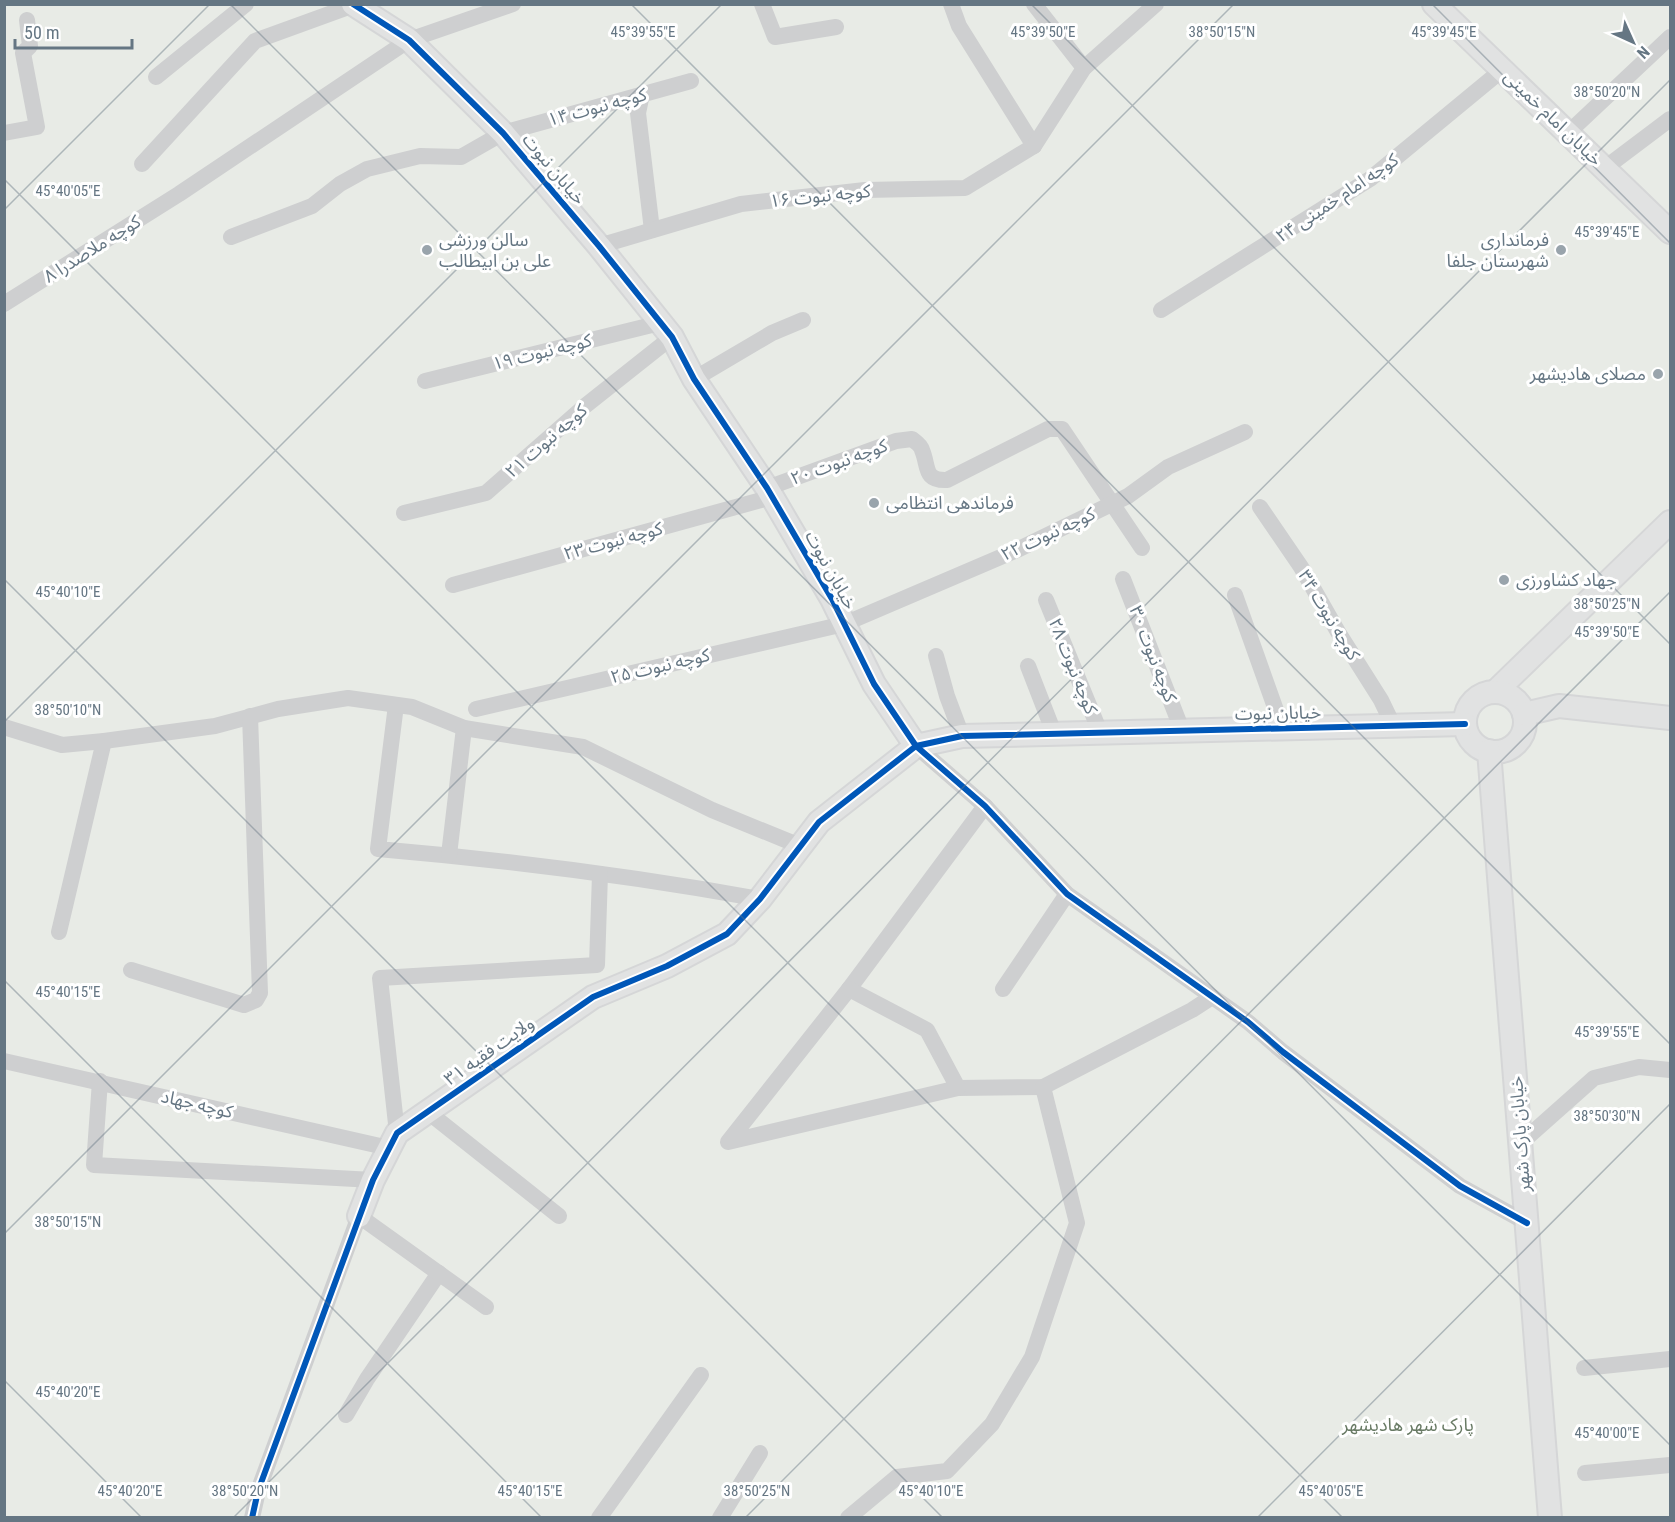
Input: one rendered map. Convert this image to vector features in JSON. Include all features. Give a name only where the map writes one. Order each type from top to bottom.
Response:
[{"type":"street","points":[[156,76],[246,4]]},
{"type":"street","name":"کوچه ملاصدرا ۸","points":[[4,304],[179,194],[409,40],[513,4]]},
{"type":"street","points":[[762,4],[775,37],[836,27]]},
{"type":"street","points":[[951,4],[959,26],[1034,146],[1084,68],[1151,6]]},
{"type":"street","points":[[1034,4],[1084,68]]},
{"type":"street","name":"خیابان امام خمینی","points":[[1434,4],[1671,232]]},
{"type":"street","points":[[142,164],[255,41],[354,5]]},
{"type":"street","name":"خیابان نبوت","points":[[354,5],[409,40],[503,133],[599,246],[666,330],[694,379],[770,493],[832,599],[874,684],[916,746],[962,736],[1465,724]]},
{"type":"street","points":[[4,133],[37,127],[23,53],[30,46],[27,20]]},
{"type":"street","points":[[1568,133],[1671,38]]},
{"type":"street","name":"کوچه امام خمینی ۲۴","points":[[1161,310],[1370,179],[1502,70]]},
{"type":"street","name":"کوچه نبوت ۱۴","points":[[231,237],[312,206],[340,184],[367,169],[420,156],[461,157],[503,133],[691,81]]},
{"type":"street","points":[[642,94],[638,113],[652,230]]},
{"type":"street","points":[[1605,168],[1671,119]]},
{"type":"street","name":"کوچه نبوت ۱۶","points":[[599,246],[741,204],[865,190],[965,188],[1034,146]]},
{"type":"street","points":[[694,379],[772,333],[803,320]]},
{"type":"street","name":"کوچه نبوت ۱۹","points":[[425,381],[666,330]]},
{"type":"street","name":"کوچه نبوت ۲۱","points":[[404,513],[486,493],[585,406],[666,330]]},
{"type":"street","name":"کوچه نبوت ۲۰","points":[[770,493],[896,441],[912,439],[922,447],[928,473],[937,480],[947,480],[1048,429],[1062,429],[1112,503]]},
{"type":"street","name":"کوچه نبوت ۲۲","points":[[844,624],[1017,550],[1128,496],[1168,467],[1245,432]]},
{"type":"street","name":"کوچه نبوت ۲۳","points":[[453,585],[770,493]]},
{"type":"street","points":[[1112,503],[1142,548]]},
{"type":"street","name":"کوچه نبوت ۳۴","points":[[1260,507],[1301,567],[1381,700],[1393,725]]},
{"type":"street","points":[[1495,692],[1671,522]]},
{"type":"street","name":"کوچه نبوت ۳۰","points":[[1123,579],[1182,730]]},
{"type":"street","points":[[1235,595],[1282,728]]},
{"type":"street","name":"کوچه نبوت ۲۸","points":[[1046,600],[1100,732]]},
{"type":"street","name":"کوچه نبوت ۲۵","points":[[476,709],[844,624]]},
{"type":"street","points":[[936,656],[947,696],[962,736]]},
{"type":"street","points":[[1028,666],[1054,733]]},
{"type":"street","points":[[1485,693],[1504,693],[1520,705],[1524,714],[1524,729],[1515,744],[1507,749],[1489,751],[1473,741],[1467,733],[1466,714],[1470,705],[1485,693]]},
{"type":"street","points":[[4,727],[62,745],[215,726],[278,709],[348,698],[412,707],[464,728],[583,747],[712,810],[800,846]]},
{"type":"street","points":[[396,705],[378,849],[449,855],[600,874],[760,899]]},
{"type":"street","points":[[1524,714],[1559,706],[1671,718]]},
{"type":"street","points":[[131,970],[244,1005],[256,1000],[260,993],[250,716]]},
{"type":"street","points":[[449,855],[464,728]]},
{"type":"street","points":[[59,932],[104,741]]},
{"type":"street","points":[[916,746],[985,806],[1067,894],[1248,1022],[1283,1052],[1460,1186],[1527,1223]]},
{"type":"street","name":"ولایت فقیه ۳۱","points":[[393,1140],[428,1112],[593,997],[667,966],[727,934],[760,899],[819,822],[916,746]]},
{"type":"street","name":"خیابان پارک شهر","points":[[1489,751],[1522,1142],[1550,1518]]},
{"type":"street","points":[[985,806],[849,989],[728,1142],[958,1088],[1043,1088],[1192,1010],[1212,997]]},
{"type":"street","points":[[252,1518],[258,1491],[359,1216],[373,1180],[393,1140],[380,978],[597,965],[600,874]]},
{"type":"street","points":[[1004,989],[1067,894]]},
{"type":"street","points":[[849,989],[927,1030],[958,1088]]},
{"type":"street","name":"کوچه جهاد","points":[[4,1061],[393,1140]]},
{"type":"street","points":[[1522,1142],[1594,1078],[1639,1067],[1671,1070]]},
{"type":"street","points":[[100,1081],[94,1165],[373,1180]]},
{"type":"street","points":[[848,1518],[897,1478],[947,1471],[992,1424],[1032,1357],[1077,1223],[1043,1088]]},
{"type":"street","points":[[428,1112],[559,1216]]},
{"type":"street","points":[[359,1216],[486,1307]]},
{"type":"street","points":[[346,1415],[367,1379],[439,1273]]},
{"type":"street","points":[[1584,1368],[1671,1359]]},
{"type":"street","points":[[598,1518],[701,1375]]},
{"type":"street","points":[[720,1518],[760,1453]]},
{"type":"street","points":[[1585,1473],[1671,1465]]},
{"type":"green space","name":"پارک شهر هادیشهر","points":[[5,5],[1670,5],[1670,1517],[5,1518]]},
{"type":"cycle path","points":[[353,4],[409,40],[503,133],[599,246],[672,337],[694,379],[767,488],[832,599],[874,684],[916,746],[985,806],[1067,894],[1248,1022],[1283,1052],[1460,1186],[1527,1223]]},
{"type":"cycle path","points":[[252,1518],[258,1491],[373,1180],[397,1133],[593,997],[667,966],[727,934],[760,899],[819,822],[916,746],[962,736],[1465,724]]},
{"type":"place","name":"سالن ورزشی علی بن ابیطالب","points":[[427,250]]},
{"type":"place","name":"فرمانداری شهرستان جلفا","points":[[1561,250]]},
{"type":"place","name":"مصلای هادیشهر","points":[[1658,374]]},
{"type":"place","name":"فرماندهی انتظامی","points":[[874,503]]},
{"type":"place","name":"جهاد کشاورزی","points":[[1504,580]]}]
